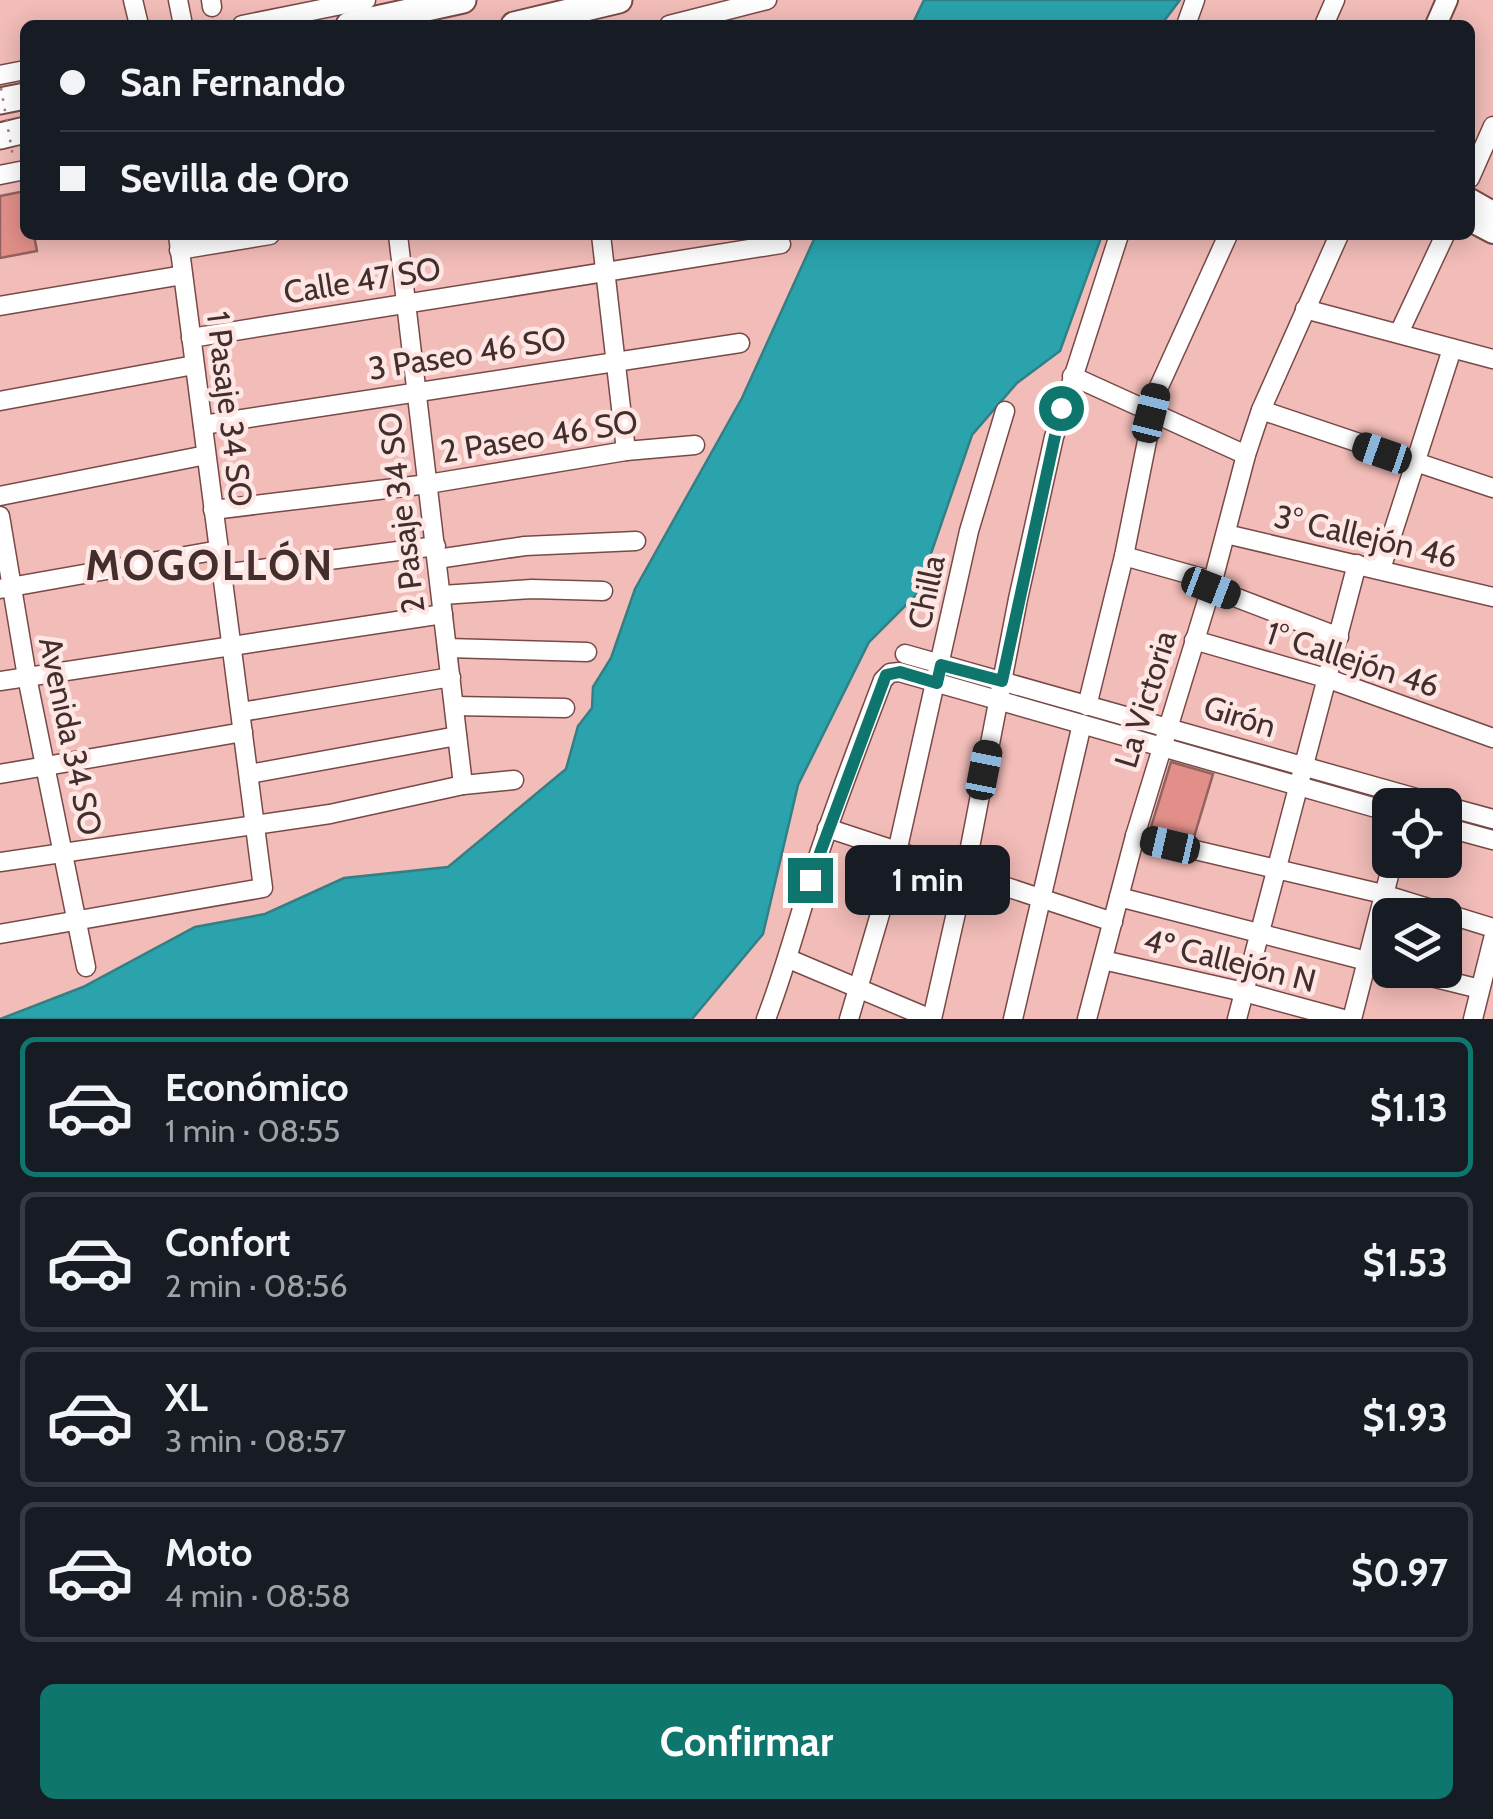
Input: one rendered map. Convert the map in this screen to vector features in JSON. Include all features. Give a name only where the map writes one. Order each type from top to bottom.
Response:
[{"type":"highway","points":[[354,5],[463,0]]},
{"type":"highway","points":[[536,20],[619,0]]},
{"type":"street","points":[[689,20],[768,0]]},
{"type":"street","points":[[270,20],[354,5]]},
{"type":"street","points":[[554,20],[570,12]]},
{"type":"street","points":[[1475,167],[1493,126]]},
{"type":"street","points":[[0,175],[13,154]]},
{"type":"street","points":[[179,242],[205,240]]},
{"type":"street","name":"2 Pasaje 34 SO","points":[[399,240],[463,785]]},
{"type":"street","points":[[602,240],[626,451]]},
{"type":"street","points":[[790,959],[931,1019],[965,874],[1050,451],[1117,240]]},
{"type":"street","points":[[1013,1019],[1124,556],[1156,391],[1226,240]]},
{"type":"street","name":"La Victoria","points":[[1087,1019],[1135,836],[1212,584],[1246,455],[1261,410],[1337,240]]},
{"type":"street","points":[[1400,333],[1443,240]]},
{"type":"street","name":"1 Pasaje 34 SO","points":[[78,922],[263,888],[179,242]]},
{"type":"street","name":"Calle 47 SO","points":[[191,338],[780,244]]},
{"type":"street","points":[[0,306],[183,275]]},
{"type":"street","points":[[1305,309],[1452,349],[1491,353]]},
{"type":"street","name":"3 Paseo 46 SO","points":[[202,425],[740,343]]},
{"type":"street","points":[[1381,570],[1452,349]]},
{"type":"street","points":[[0,400],[194,365]]},
{"type":"street","points":[[1072,376],[1246,455]]},
{"type":"street","name":"Chilla","points":[[849,1019],[897,852],[969,531],[1005,410]]},
{"type":"street","points":[[1261,410],[1493,488]]},
{"type":"street","name":"2 Paseo 46 SO","points":[[214,510],[428,484],[626,451],[695,445]]},
{"type":"street","points":[[0,496],[206,454]]},
{"type":"street","name":"Avenida 34 SO","points":[[0,516],[5,588],[86,967]]},
{"type":"street","name":"3° Callejón 46","points":[[1226,534],[1381,570],[1491,590]]},
{"type":"street","points":[[222,574],[437,553],[636,541]]},
{"type":"street","points":[[5,588],[219,550]]},
{"type":"street","points":[[1124,556],[1212,584],[1340,637]]},
{"type":"street","points":[[1237,1019],[1357,564]]},
{"type":"street","points":[[0,682],[532,589],[603,591]]},
{"type":"street","name":"1° Callejón 46","points":[[1194,640],[1329,679],[1493,738]]},
{"type":"street","points":[[448,648],[587,652]]},
{"type":"street","name":"Girón","points":[[905,654],[997,700],[1168,726],[1372,805]]},
{"type":"street","name":"Girón","points":[[827,828],[883,680],[894,672],[1002,681],[1161,746],[1372,792]]},
{"type":"street","points":[[241,712],[451,677]]},
{"type":"street","points":[[454,706],[564,708]]},
{"type":"street","points":[[0,774],[243,732]]},
{"type":"street","points":[[248,774],[457,736]]},
{"type":"street","points":[[0,862],[330,814],[463,785],[514,780]]},
{"type":"street","name":"Girón","points":[[1462,811],[1493,820]]},
{"type":"street","points":[[766,1019],[790,959],[827,828],[1112,922]]},
{"type":"street","points":[[1462,832],[1493,840]]},
{"type":"street","points":[[1135,836],[1383,894],[1493,928]]},
{"type":"street","points":[[1352,1019],[1387,878]]},
{"type":"street","points":[[1119,897],[1372,962]]},
{"type":"street","points":[[0,934],[78,922]]},
{"type":"street","points":[[1474,1019],[1484,996],[1493,939]]},
{"type":"street","name":"4º Callejón N","points":[[1103,960],[1343,1019]]},
{"type":"street","points":[[1459,988],[1484,996]]},
{"type":"path","points":[[1,88],[13,154]]},
{"type":"water","points":[[924,0],[1180,0],[1165,20],[914,20]]},
{"type":"water","points":[[814,240],[1100,240],[1060,351],[1017,383],[972,435],[917,594],[869,642],[798,785],[763,934],[692,1019],[0,1019],[83,987],[195,927],[265,914],[344,878],[448,867],[566,769],[578,726],[592,708],[593,687],[611,658],[635,589],[742,398]]},
{"type":"building","points":[[20,192],[20,240],[35,240],[37,251],[0,258],[0,196]]},
{"type":"building","points":[[1171,762],[1213,774],[1194,837],[1151,827]]},
{"type":"district","name":"MOGOLLÓN","points":[[210,565]]},
{"type":"route","points":[[810,880],[886,675],[900,672],[937,683],[941,665],[1002,681],[1061,408]]}]
